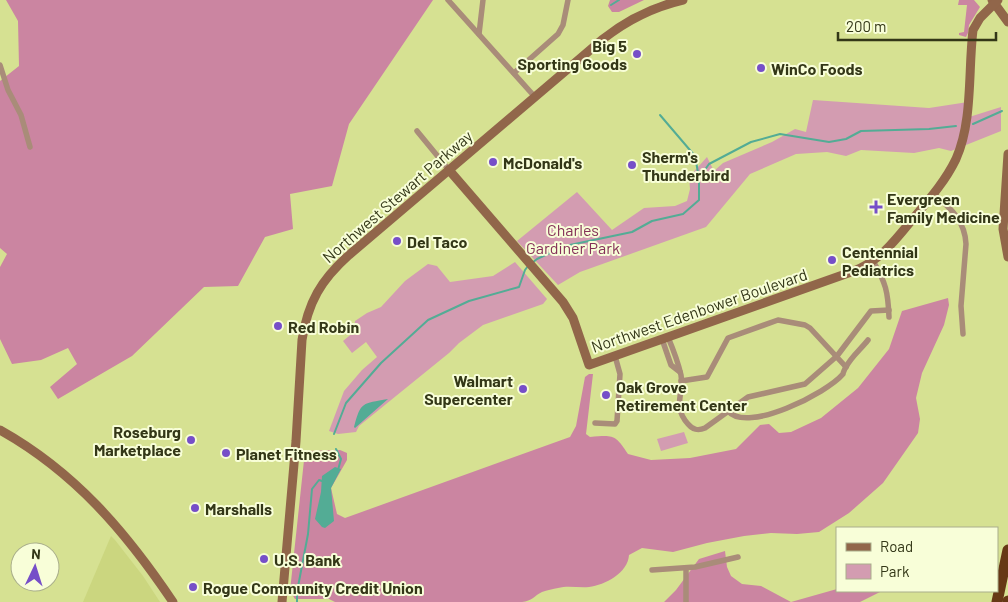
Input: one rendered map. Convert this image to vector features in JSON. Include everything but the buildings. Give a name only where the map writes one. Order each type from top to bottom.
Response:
[{"type":"highway","points":[[997,602],[1008,550]]},
{"type":"main road","name":"Northwest Stewart Parkway","points":[[282,602],[296,440],[302,340],[311,304],[324,279],[336,266],[535,96],[618,28],[662,2],[683,0]]},
{"type":"main road","points":[[995,1],[1008,22]]},
{"type":"main road","name":"Northwest Edenbower Boulevard","points":[[449,170],[563,302],[573,318],[589,364],[615,356],[854,271],[874,261],[892,245],[933,194],[951,168],[962,144],[974,30],[980,18],[995,1]]},
{"type":"main road","points":[[1008,154],[1003,229],[1008,257]]},
{"type":"main road","points":[[0,430],[48,462],[105,512],[136,549],[173,602]]},
{"type":"street","points":[[448,0],[535,96]]},
{"type":"street","points":[[479,34],[482,0]]},
{"type":"street","points":[[514,73],[558,34],[563,25],[568,0]]},
{"type":"street","points":[[0,65],[8,90],[21,115],[30,147]]},
{"type":"street","points":[[417,132],[449,170]]},
{"type":"street","points":[[933,194],[958,217],[965,234],[966,244],[961,306],[963,334]]},
{"type":"street","points":[[874,261],[885,282],[889,298],[889,317]]},
{"type":"street","points":[[665,338],[671,365],[680,372],[679,408],[686,422],[692,428],[698,430],[706,428],[751,395],[805,384],[837,356],[871,311],[889,310]]},
{"type":"street","points":[[681,381],[707,377],[728,338],[778,320],[808,326],[846,366]]},
{"type":"street","points":[[728,411],[739,418],[779,412],[811,398],[843,374],[846,366],[868,340]]},
{"type":"street","points":[[595,423],[615,424],[617,421],[620,374],[615,356]]},
{"type":"street","points":[[652,570],[686,568],[738,557]]},
{"type":"street","points":[[686,568],[686,602]]},
{"type":"shaded area","points":[[6,0],[433,0],[349,124],[332,186],[290,194],[293,229],[265,237],[238,286],[204,287],[132,356],[58,399],[50,387],[77,364],[68,348],[41,360],[12,364],[0,339],[0,267],[7,254],[0,248],[0,81],[19,66],[18,21]]},
{"type":"shaded area","points":[[610,0],[644,0],[619,12],[612,12],[608,6]]},
{"type":"shaded area","points":[[959,0],[974,0],[980,7],[969,25],[966,37],[959,35],[959,33],[964,32],[967,5],[958,5]]},
{"type":"shaded area","points":[[948,298],[949,305],[944,325],[922,373],[916,398],[920,419],[918,433],[883,483],[849,513],[819,532],[797,534],[771,533],[744,536],[673,552],[642,548],[629,555],[625,567],[620,573],[602,584],[589,587],[566,587],[548,590],[528,601],[522,602],[335,602],[329,599],[295,599],[290,591],[305,451],[340,450],[347,453],[347,460],[331,488],[337,514],[345,518],[570,437],[576,426],[585,377],[589,374],[593,374],[586,434],[590,437],[613,437],[628,454],[651,460],[690,458],[736,449],[760,425],[769,424],[779,433],[791,432],[821,418],[858,388],[889,349],[902,311]]},
{"type":"shaded area","points":[[111,536],[143,576],[160,602],[83,602]]},
{"type":"shaded area","points":[[725,551],[727,567],[731,576],[742,584],[761,586],[791,602],[664,602],[676,590],[699,559]]},
{"type":"shaded area","points":[[836,589],[836,592],[880,592],[860,602],[791,602]]},
{"type":"green space","name":"Charles Gardiner Park","points":[[813,100],[929,108],[968,102],[966,118],[1001,107],[1001,131],[951,151],[939,148],[914,153],[861,150],[846,156],[827,152],[796,154],[750,174],[706,227],[580,272],[558,285],[517,241],[577,192],[612,230],[644,208],[675,206],[687,201],[690,189],[689,177],[707,157],[714,171],[723,163],[772,142],[795,129],[806,132]]},
{"type":"green space","name":"Charles Gardiner Park","points":[[515,262],[547,299],[543,304],[483,325],[359,426],[356,432],[338,434],[329,431],[344,391],[362,370],[377,357],[366,342],[352,353],[343,341],[354,332],[355,321],[381,307],[405,281],[428,264],[437,266],[450,282],[493,276]]},
{"type":"green space","points":[[684,432],[688,443],[661,451],[657,439]]},
{"type":"water","points":[[388,399],[354,427],[359,412],[364,405]]},
{"type":"water","points":[[335,467],[341,469],[331,488],[334,521],[325,528],[315,519],[321,492],[322,476]]},
{"type":"waterway","points":[[611,5],[619,0]]},
{"type":"waterway","points":[[973,124],[1002,111]]},
{"type":"waterway","points":[[660,115],[695,156],[699,178]]},
{"type":"waterway","points":[[532,263],[565,246],[632,232],[652,221],[683,214],[699,200],[699,178],[709,164],[751,142],[780,134],[829,142],[846,139],[861,131],[929,129],[956,126]]},
{"type":"waterway","points":[[334,434],[346,403],[381,363],[428,320],[469,301],[519,287],[528,266]]},
{"type":"waterway","points":[[336,449],[341,459],[338,470]]},
{"type":"waterway","points":[[297,602],[297,592],[308,534],[312,489],[319,480],[322,481]]},
{"type":"place","name":"Big 5 Sporting Goods","points":[[637,54]]},
{"type":"place","name":"WinCo Foods","points":[[761,68]]},
{"type":"place","name":"McDonald's","points":[[493,162]]},
{"type":"place","name":"Sherm's Thunderbird","points":[[632,165]]},
{"type":"place","name":"Evergreen Family Medicine","points":[[876,207]]},
{"type":"place","name":"Del Taco","points":[[397,241]]},
{"type":"place","name":"Centennial Pediatrics","points":[[832,260]]},
{"type":"place","name":"Red Robin","points":[[278,326]]},
{"type":"place","name":"Walmart Supercenter","points":[[523,389]]},
{"type":"place","name":"Oak Grove Retirement Center","points":[[606,395]]},
{"type":"place","name":"Roseburg Marketplace","points":[[191,440]]},
{"type":"place","name":"Planet Fitness","points":[[226,453]]},
{"type":"place","name":"Marshalls","points":[[195,508]]},
{"type":"place","name":"U.S. Bank","points":[[264,559]]},
{"type":"place","name":"Rogue Community Credit Union","points":[[193,587]]}]
